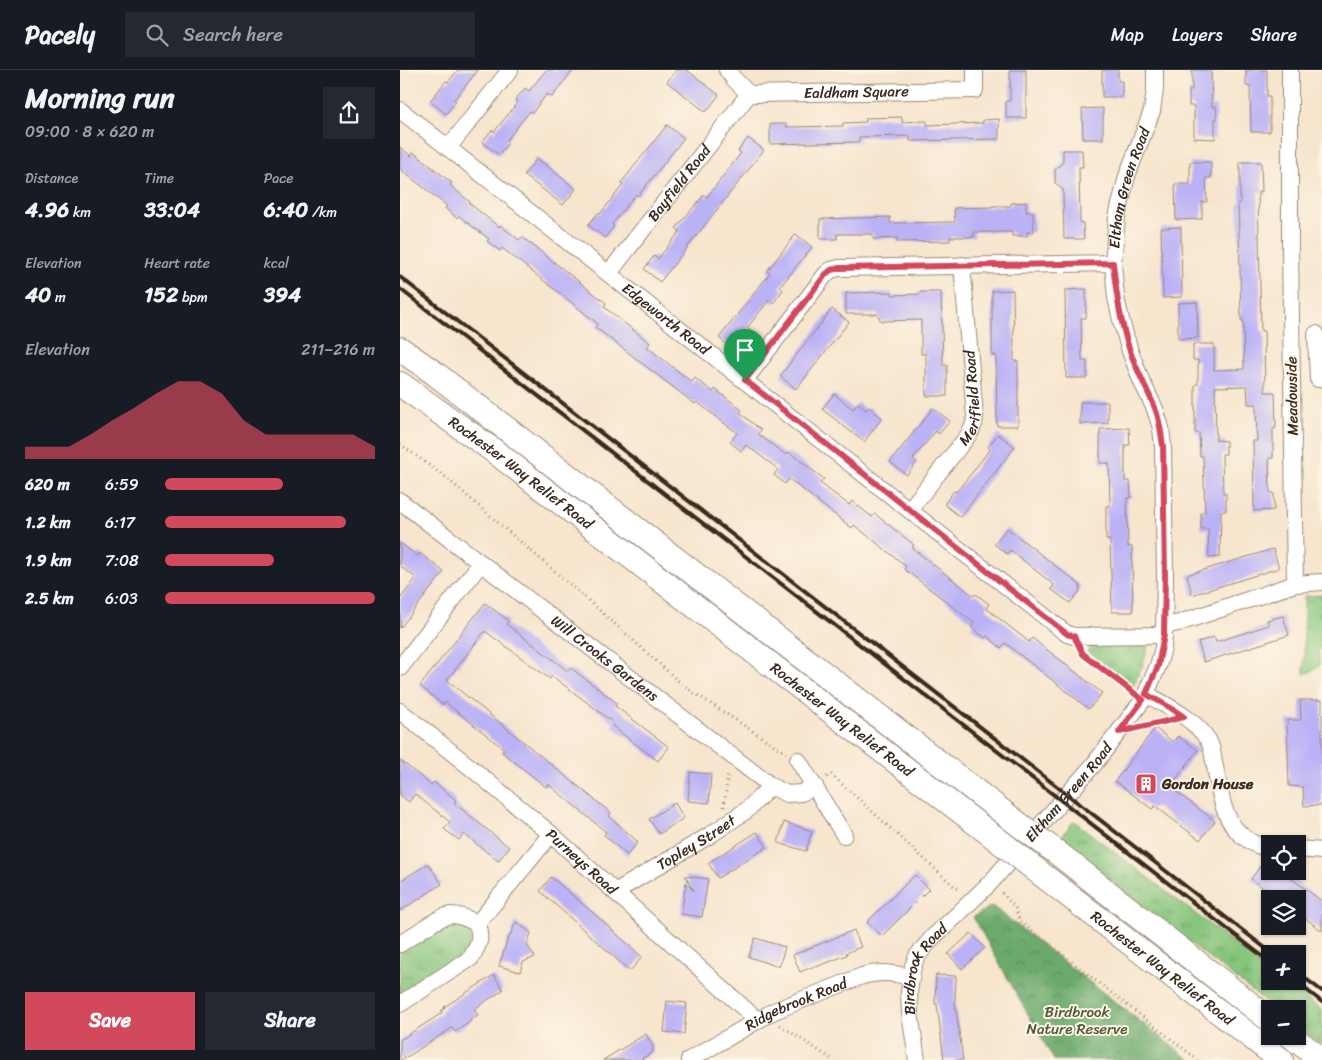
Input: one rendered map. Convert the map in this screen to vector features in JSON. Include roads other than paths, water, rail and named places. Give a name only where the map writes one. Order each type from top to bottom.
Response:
[{"type":"highway","points":[[400,337],[433,372]]},
{"type":"highway","name":"Rochester Way Relief Road","points":[[400,349],[433,372],[1055,851],[1261,1013]]},
{"type":"highway","name":"Rochester Way Relief Road","points":[[401,385],[510,463],[1281,1060]]},
{"type":"highway","points":[[1303,1045],[1322,1060]]},
{"type":"street","points":[[448,148],[510,70]]},
{"type":"street","points":[[727,70],[749,94]]},
{"type":"street","name":"Ealdham Square","points":[[749,94],[975,90],[975,70]]},
{"type":"street","name":"Eltham Green Road","points":[[971,893],[991,882],[1095,763],[1144,697],[1158,666],[1164,630],[1165,576],[1163,446],[1161,428],[1127,342],[1116,298],[1113,263],[1117,217],[1127,176],[1152,111],[1155,70]]},
{"type":"street","name":"Meadowside","points":[[1290,70],[1290,248],[1295,584]]},
{"type":"street","name":"Bayfield Road","points":[[609,274],[749,94]]},
{"type":"street","name":"Edgeworth Road","points":[[400,110],[1067,634],[1074,636],[1164,630]]},
{"type":"street","points":[[745,380],[831,270],[839,268],[1113,263]]},
{"type":"street","name":"Merifield Road","points":[[910,509],[970,433],[974,424],[975,416],[962,265]]},
{"type":"street","points":[[1316,334],[1320,384]]},
{"type":"street","name":"Will Crooks Gardens","points":[[400,501],[772,786],[787,794],[801,793],[815,786]]},
{"type":"street","points":[[400,668],[481,563]]},
{"type":"street","points":[[1164,630],[1179,623],[1295,584],[1322,582]]},
{"type":"street","points":[[1144,697],[1171,708],[1201,729],[1209,742],[1222,801],[1229,820],[1241,835],[1261,846]]},
{"type":"street","name":"Purneys Road","points":[[400,711],[551,834],[758,1020]]},
{"type":"street","points":[[798,760],[844,835]]},
{"type":"street","name":"Topley Street","points":[[615,892],[710,835],[747,810],[772,786]]},
{"type":"street","points":[[477,924],[551,834]]},
{"type":"street","points":[[1306,850],[1322,851]]},
{"type":"street","name":"Birdbrook Road","points":[[917,1060],[910,1013],[913,966],[917,956],[933,937],[956,916],[971,893]]},
{"type":"street","points":[[400,944],[438,920],[450,915],[465,917],[477,924],[480,934],[478,946],[471,958],[400,1004]]},
{"type":"street","name":"Ridgebrook Road","points":[[689,1060],[774,1011],[862,976],[874,973],[888,973],[911,977]]},
{"type":"railway","points":[[400,277],[1261,945]]},
{"type":"railway","points":[[400,289],[1261,955]]},
{"type":"railway","points":[[1306,979],[1322,991]]},
{"type":"railway","points":[[1306,990],[1322,1002]]},
{"type":"place","name":"Gordon House","points":[[1146,784]]},
{"type":"park label","name":"Birdbrook Nature Reserve","points":[[1077,1020]]}]
